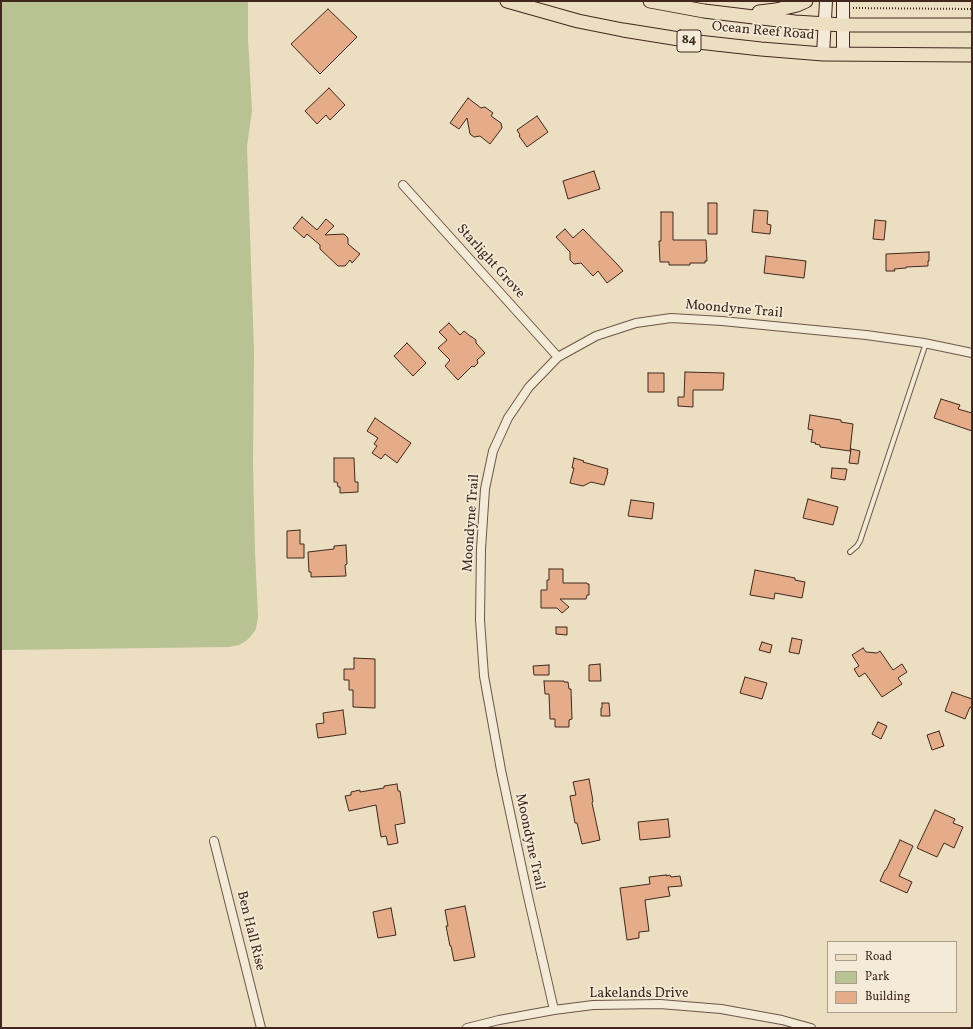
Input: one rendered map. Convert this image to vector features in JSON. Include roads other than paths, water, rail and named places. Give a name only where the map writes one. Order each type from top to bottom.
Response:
[{"type":"main road","name":"Ocean Reef Road","points":[[508,1],[578,21],[698,42],[823,54],[972,55]]},
{"type":"main road","name":"Ocean Reef Road","points":[[650,1],[704,11],[795,22],[843,25],[972,26]]},
{"type":"main road","points":[[728,14],[776,10],[797,5],[806,1]]},
{"type":"street","points":[[823,54],[826,1]]},
{"type":"street","points":[[843,5],[843,54]]},
{"type":"street","name":"Starlight Grove","points":[[403,185],[558,357]]},
{"type":"street","name":"Moondyne Trail","points":[[554,1010],[501,770],[484,676],[480,620],[481,549],[485,494],[493,451],[508,418],[524,394],[558,357],[596,336],[636,323],[671,318],[866,335],[926,343],[972,353]]},
{"type":"street","name":"Ben Hall Rise","points":[[214,841],[260,1028]]},
{"type":"street","name":"Lakelands Drive","points":[[467,1028],[499,1020],[554,1010],[593,1005],[660,1004],[721,1009],[782,1020],[811,1028]]},
{"type":"lane","points":[[850,552],[860,541],[926,343]]}]
